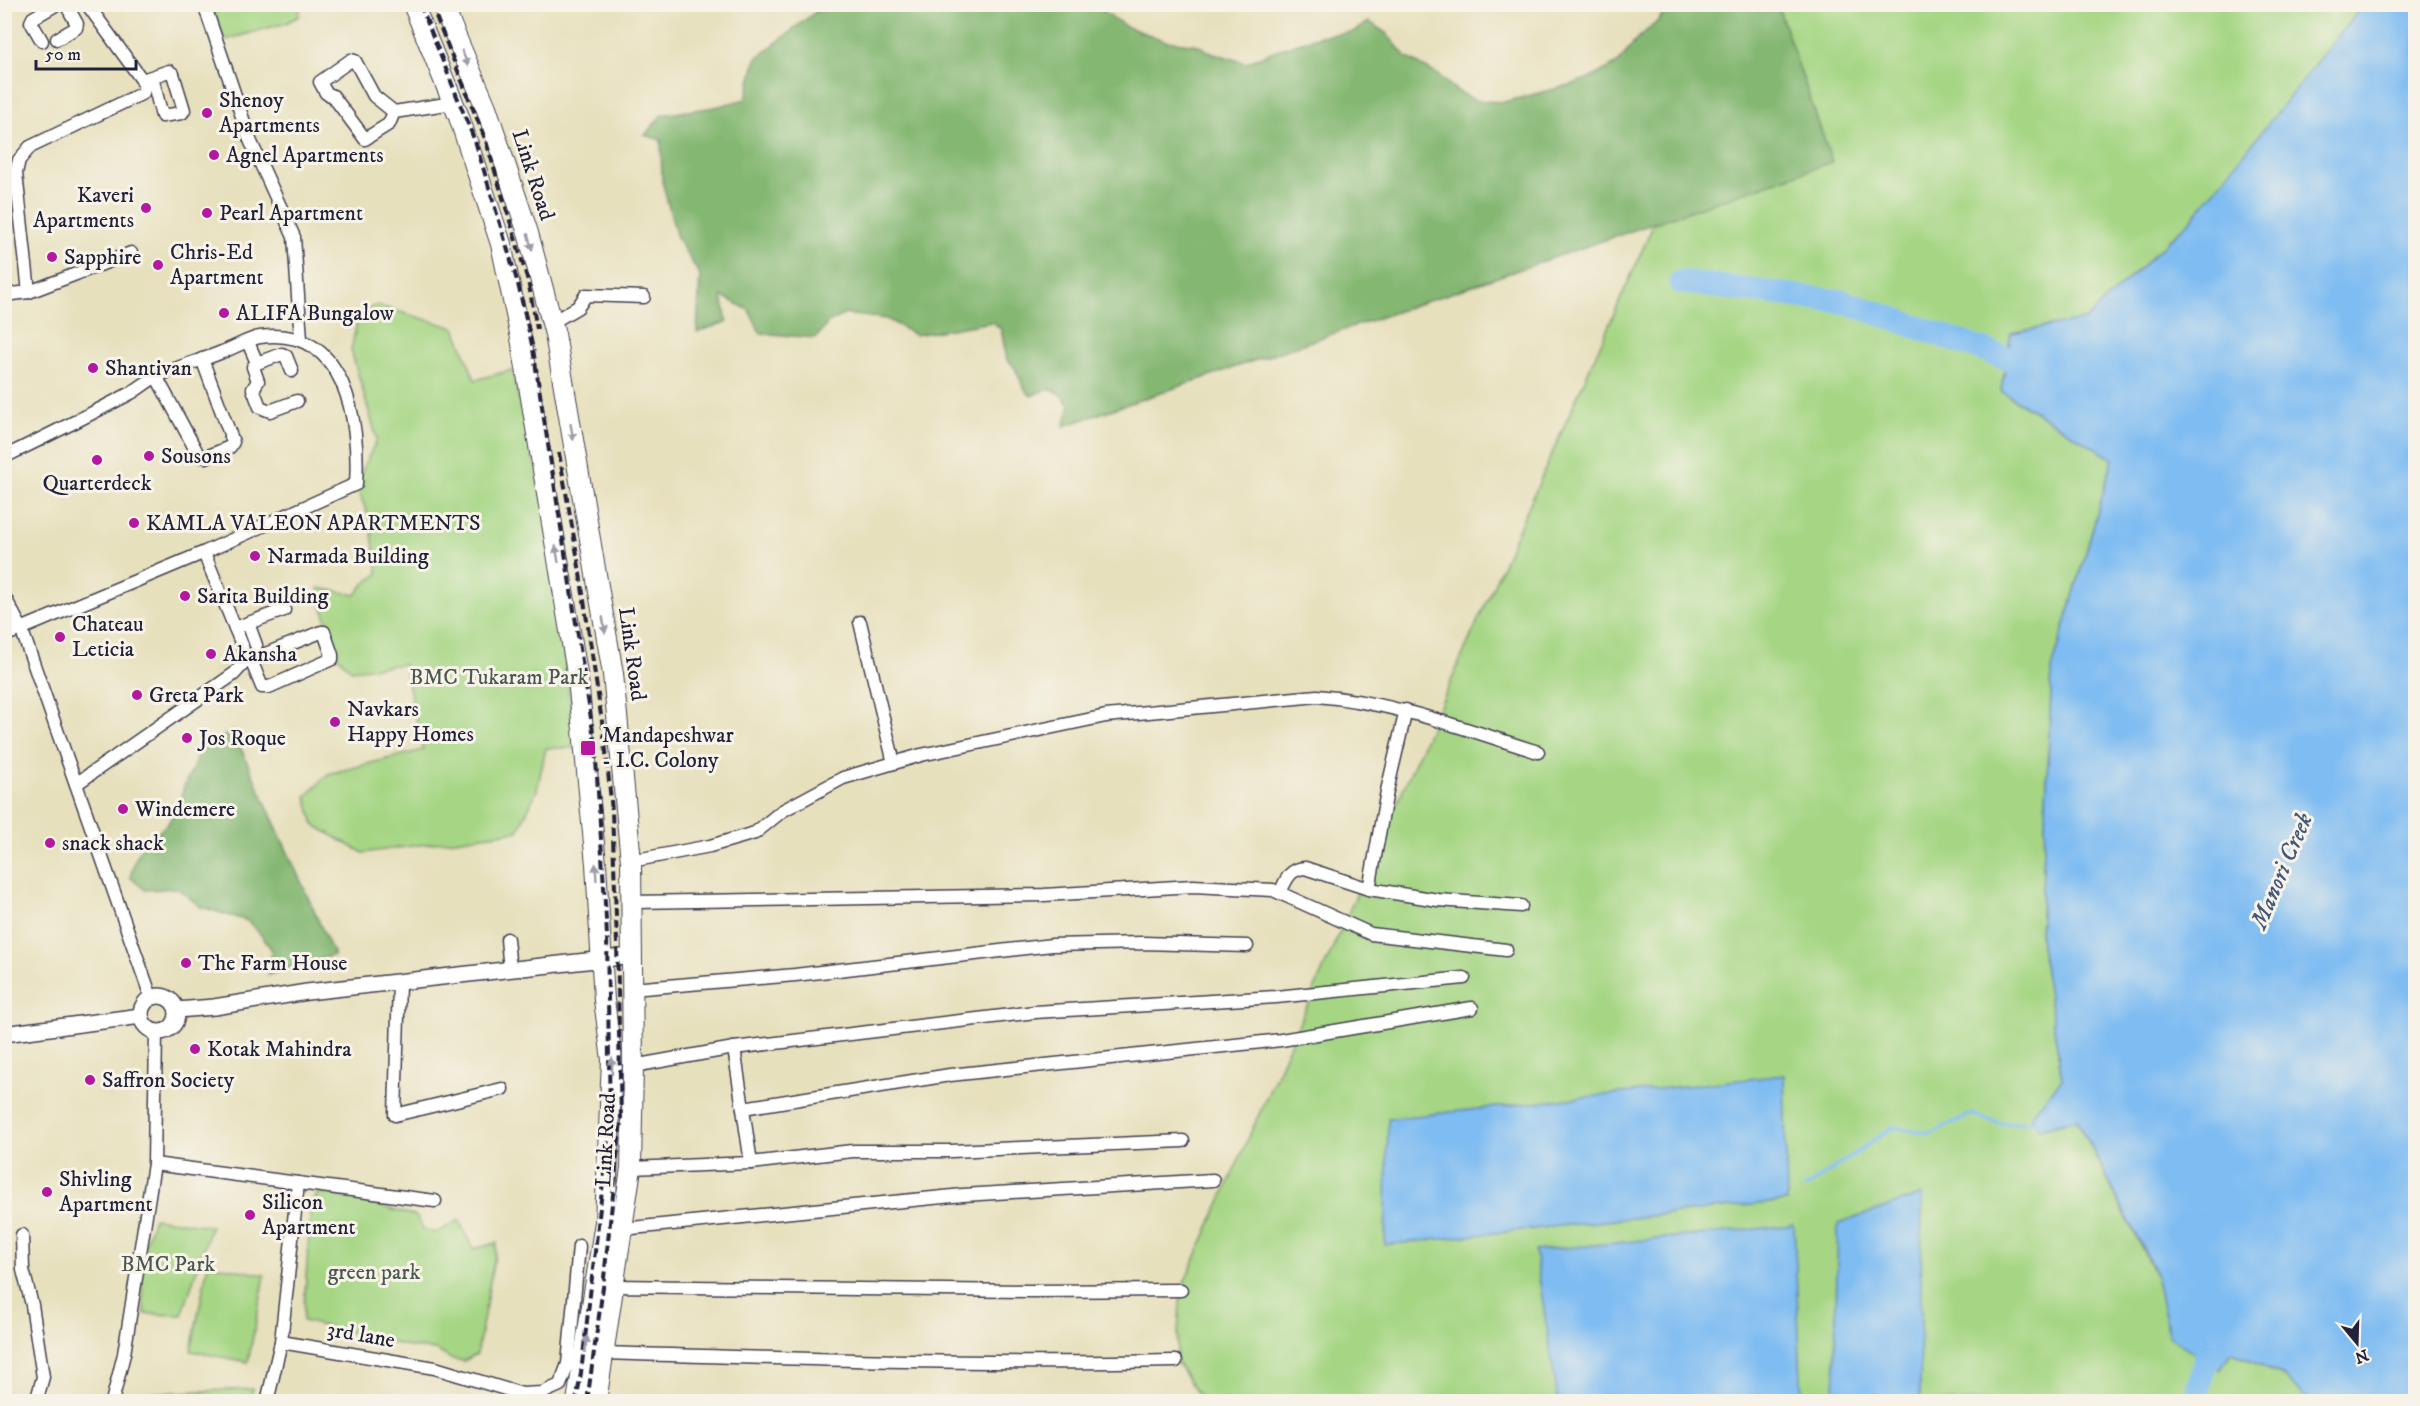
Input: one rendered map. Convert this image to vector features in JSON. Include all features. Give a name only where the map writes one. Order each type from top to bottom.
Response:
[{"type":"main road","name":"Link Road","points":[[413,4],[453,103],[501,244],[521,338],[578,679],[596,864],[604,1000],[612,1060],[610,1161],[605,1222],[577,1401]]},
{"type":"main road","name":"Link Road","points":[[442,4],[486,107],[528,233],[551,323],[613,674],[633,902],[631,1168],[596,1401]]},
{"type":"street","points":[[28,292],[16,173],[19,160],[30,147],[143,93],[147,79],[87,4]]},
{"type":"street","points":[[204,4],[250,140],[294,237],[301,340]]},
{"type":"street","points":[[42,41],[32,22],[33,18],[66,5],[77,24],[76,28],[57,39]]},
{"type":"street","points":[[394,112],[389,124],[365,139],[320,82],[351,60],[355,61],[374,96],[394,112],[453,103]]},
{"type":"street","points":[[4,295],[28,292],[131,254]]},
{"type":"street","points":[[551,323],[578,307],[586,295],[644,297]]},
{"type":"street","points":[[4,457],[134,392],[156,376],[260,337],[301,340],[320,350],[338,372],[350,409],[358,452],[356,484],[204,553],[4,636]]},
{"type":"street","points":[[248,342],[256,363],[254,367],[258,381],[253,389],[260,407],[270,411],[297,401]]},
{"type":"street","points":[[256,363],[282,354],[286,356],[292,371]]},
{"type":"street","points":[[156,376],[199,456],[206,457],[230,447],[233,442],[202,359]]},
{"type":"street","points":[[76,784],[234,674],[248,661],[321,632],[324,632],[332,659],[269,687],[262,687],[248,661],[204,553]]},
{"type":"street","points":[[4,596],[21,628],[151,998]]},
{"type":"street","points":[[235,628],[284,610]]},
{"type":"street","points":[[860,622],[894,763]]},
{"type":"street","points":[[248,623],[256,645]]},
{"type":"street","points":[[631,861],[710,846],[755,833],[782,811],[843,778],[921,755],[1071,723],[1128,714],[1317,696],[1350,698],[1406,710],[1538,752]]},
{"type":"street","points":[[1369,889],[1387,791],[1406,710]]},
{"type":"street","points":[[1280,893],[1290,873],[1297,868],[1305,868],[1369,889],[1438,900],[1521,906]]},
{"type":"street","points":[[633,902],[1044,895],[1193,886],[1273,890],[1371,934],[1506,950]]},
{"type":"street","points":[[511,939],[513,969]]},
{"type":"street","points":[[632,989],[795,975],[1052,945],[1143,943],[1247,946]]},
{"type":"street","points":[[177,1010],[214,1007],[307,992],[631,956]]},
{"type":"street","points":[[633,1066],[734,1048],[1035,1012],[1276,997],[1464,978]]},
{"type":"street","points":[[399,983],[395,1115],[502,1089]]},
{"type":"street","points":[[163,996],[177,1010],[173,1025],[163,1031],[156,1032],[146,1027],[141,1016],[143,1005],[151,998],[163,996]]},
{"type":"street","points":[[743,1108],[950,1075],[1281,1040],[1472,1008]]},
{"type":"street","points":[[4,1034],[141,1016]]},
{"type":"street","points":[[112,1401],[124,1354],[154,1164],[156,1032]]},
{"type":"street","points":[[734,1048],[751,1162]]},
{"type":"street","points":[[631,1168],[751,1162],[852,1151],[951,1151],[1183,1141]]},
{"type":"street","points":[[154,1164],[435,1201]]},
{"type":"street","points":[[622,1229],[963,1195],[1213,1180]]},
{"type":"street","points":[[267,1401],[281,1342],[298,1183]]},
{"type":"street","points":[[22,1235],[23,1270],[32,1305],[43,1377],[36,1401]]},
{"type":"street","name":"3rd lane","points":[[281,1342],[435,1368],[522,1394],[542,1394],[560,1385],[568,1364],[579,1246]]},
{"type":"street","points":[[613,1286],[1031,1291],[1180,1290]]},
{"type":"street","points":[[603,1353],[760,1358],[1098,1363],[1176,1361]]},
{"type":"green space","points":[[1777,4],[1832,162],[1064,426],[1070,406],[1061,395],[1053,390],[1044,390],[1031,396],[1023,387],[1012,364],[1007,360],[1001,329],[992,322],[915,335],[887,319],[846,314],[829,322],[816,338],[760,333],[749,310],[722,296],[727,322],[697,332],[700,275],[677,238],[662,181],[661,140],[645,135],[662,115],[715,107],[746,99],[756,59],[824,5],[1095,5],[1125,26],[1166,41],[1199,45],[1207,51],[1246,63],[1320,36],[1353,32],[1369,22],[1386,33],[1406,57],[1435,73],[1457,91],[1477,101],[1504,102],[1570,85],[1595,76],[1619,62],[1637,39],[1657,22],[1670,5]]},
{"type":"green space","points":[[211,5],[300,5],[299,16],[286,23],[225,40]]},
{"type":"green space","points":[[1751,5],[2364,5],[2191,220],[2085,320],[2011,333],[2001,391],[2113,459],[2052,669],[2040,938],[2062,1079],[2039,1129],[2077,1119],[2157,1279],[2220,1369],[2231,1352],[2283,1376],[2311,1401],[1203,1402],[1176,1361],[1181,1290]]},
{"type":"green space","name":"BMC Tukaram Park","points":[[376,305],[455,328],[475,380],[512,370],[547,516],[576,748],[546,748],[537,790],[518,831],[363,853],[314,825],[306,797],[328,774],[423,750],[404,664],[351,670],[334,652],[318,588],[356,595],[364,584],[378,574],[370,521],[356,484],[377,439],[351,350],[359,313]]},
{"type":"green space","points":[[233,731],[334,955],[268,975],[272,950],[248,921],[201,907],[177,888],[145,890],[130,877],[141,849],[168,823],[179,807],[184,786],[199,750]]},
{"type":"green space","name":"green park","points":[[318,1193],[329,1193],[416,1216],[423,1229],[436,1233],[459,1220],[473,1249],[497,1243],[477,1354],[464,1361],[451,1359],[436,1350],[411,1347],[303,1321],[311,1205]]},
{"type":"green space","name":"BMC Park","points":[[154,1218],[211,1226],[182,1315],[145,1314],[139,1262]]},
{"type":"green space","points":[[208,1264],[265,1275],[248,1362],[191,1351]]},
{"type":"green space","points":[[253,1389],[250,1401],[125,1401],[127,1394]]},
{"type":"water","name":"Manori Creek","points":[[2364,4],[2416,5],[2416,1401],[2311,1402],[2283,1376],[2231,1352],[2220,1370],[2169,1336],[2156,1274],[2077,1119],[2039,1129],[2031,1115],[2062,1079],[2040,938],[2052,669],[2113,459],[2001,391],[2011,333],[2085,320],[2191,220]]},
{"type":"water","points":[[1784,1075],[1787,1201],[1385,1245],[1388,1119]]},
{"type":"water","points":[[1922,1194],[1920,1401],[1834,1401],[1838,1224]]},
{"type":"water","points":[[1794,1225],[1802,1401],[1558,1401],[1535,1251]]},
{"type":"waterway","points":[[1681,282],[1845,302],[2038,369]]},
{"type":"waterway","points":[[1805,1188],[1893,1127],[1931,1133],[1972,1114],[2002,1124],[2037,1121]]},
{"type":"waterway","points":[[2196,1402],[2209,1327]]},
{"type":"railway","points":[[420,4],[476,144],[518,284],[533,349],[595,744],[607,935],[610,1121],[576,1402]]},
{"type":"railway","points":[[431,4],[486,141],[528,281],[537,329]]},
{"type":"railway","points":[[559,453],[578,560],[605,742],[612,811],[617,942],[621,1121],[603,1287],[587,1402]]},
{"type":"place","name":"Shenoy Apartments","points":[[207,113]]},
{"type":"place","name":"Agnel Apartments","points":[[214,155]]},
{"type":"place","name":"Kaveri Apartments","points":[[146,208]]},
{"type":"place","name":"Pearl Apartment","points":[[207,213]]},
{"type":"place","name":"Sapphire","points":[[52,257]]},
{"type":"place","name":"Chris-Ed Apartment","points":[[158,265]]},
{"type":"place","name":"ALIFA Bungalow","points":[[224,313]]},
{"type":"place","name":"Shantivan","points":[[93,368]]},
{"type":"place","name":"Sousons","points":[[149,456]]},
{"type":"place","name":"Quarterdeck","points":[[97,460]]},
{"type":"place","name":"KAMLA VALEON APARTMENTS","points":[[134,523]]},
{"type":"place","name":"Narmada Building","points":[[255,556]]},
{"type":"place","name":"Sarita Building","points":[[185,596]]},
{"type":"place","name":"Chateau Leticia","points":[[60,637]]},
{"type":"place","name":"Akansha","points":[[211,654]]},
{"type":"place","name":"Greta Park","points":[[137,695]]},
{"type":"place","name":"Navkars Happy Homes","points":[[335,722]]},
{"type":"place","name":"Jos Roque","points":[[187,738]]},
{"type":"place","name":"Mandapeshwar - I.C. Colony","points":[[588,748]]},
{"type":"place","name":"Windemere","points":[[123,809]]},
{"type":"place","name":"snack shack","points":[[50,843]]},
{"type":"place","name":"The Farm House","points":[[186,963]]},
{"type":"place","name":"Kotak Mahindra","points":[[195,1049]]},
{"type":"place","name":"Saffron Society","points":[[90,1080]]},
{"type":"place","name":"Shivling Apartment","points":[[47,1192]]},
{"type":"place","name":"Silicon Apartment","points":[[250,1215]]}]
